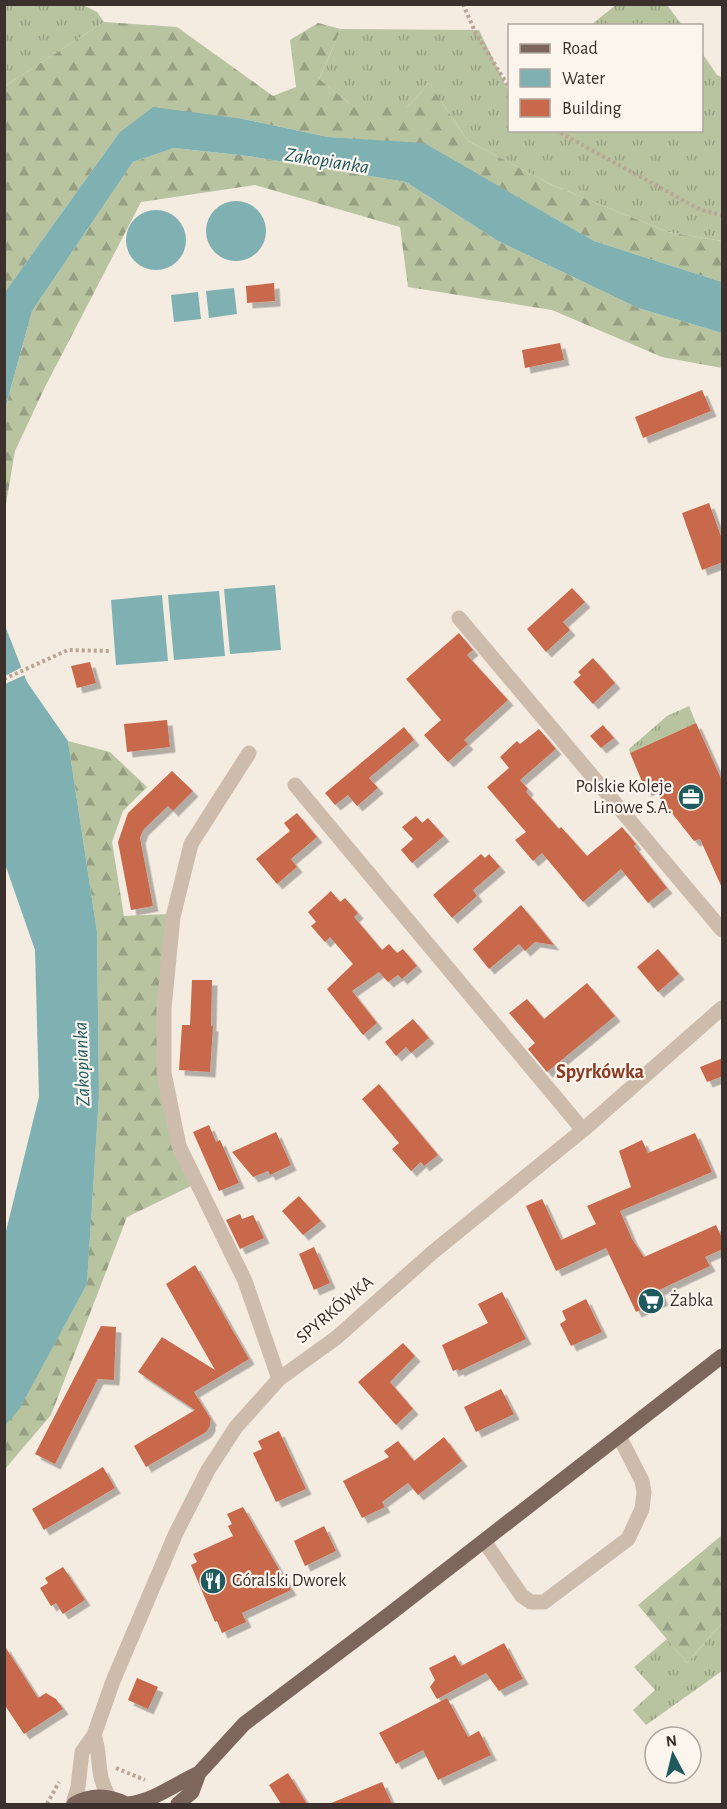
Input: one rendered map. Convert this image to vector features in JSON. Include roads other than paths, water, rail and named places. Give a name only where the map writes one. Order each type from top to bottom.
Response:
[{"type":"main road","points":[[178,1804],[192,1792],[199,1773],[244,1724],[723,1356]]},
{"type":"main road","points":[[74,1804],[90,1798],[109,1797],[127,1804],[146,1801],[180,1781],[199,1773]]},
{"type":"street","points":[[459,618],[723,930]]},
{"type":"street","points":[[249,753],[191,844],[172,917],[164,1008],[164,1073],[179,1146],[246,1281],[279,1379]]},
{"type":"street","points":[[295,785],[583,1130]]},
{"type":"street","name":"SPYRKÓWKA","points":[[74,1804],[82,1752],[94,1735],[102,1709],[177,1533],[208,1470],[236,1427],[279,1379],[336,1338],[433,1252],[583,1130],[723,1008]]},
{"type":"street","points":[[484,1541],[522,1596],[531,1602],[544,1602],[628,1539],[642,1509],[644,1492],[642,1481],[619,1436]]},
{"type":"street","name":"SPYRKÓWKA","points":[[94,1735],[99,1753],[98,1766],[101,1779],[109,1797]]},
{"type":"water","name":"Zakopianka","points":[[153,107],[243,119],[328,137],[424,143],[594,241],[722,282],[722,333],[638,308],[498,241],[406,182],[248,156],[174,148],[133,162],[32,311],[5,409],[5,292],[119,133]]},
{"type":"water","points":[[236,201],[253,206],[261,214],[266,231],[261,248],[253,256],[236,261],[219,256],[211,248],[206,231],[211,214],[219,206]]},
{"type":"water","points":[[156,210],[177,219],[186,240],[177,261],[156,270],[135,261],[126,240],[135,219]]},
{"type":"water","points":[[234,288],[237,314],[209,318],[206,291]]},
{"type":"water","points":[[198,292],[201,319],[174,322],[171,295]]},
{"type":"water","points":[[275,585],[281,650],[230,654],[224,589]]},
{"type":"water","points":[[219,591],[225,656],[174,660],[168,595]]},
{"type":"water","points":[[162,595],[168,661],[116,665],[111,600]]},
{"type":"water","name":"Zakopianka","points":[[4,623],[27,682],[68,741],[97,932],[99,1096],[87,1284],[20,1408],[5,1426],[5,1235],[39,1097],[35,950],[5,864]]},
{"type":"place","name":"Polskie Koleje Linowe S.A.","points":[[691,797]]},
{"type":"place","name":"Żabka","points":[[651,1301]]},
{"type":"place","name":"Góralski Dworek","points":[[213,1581]]},
{"type":"district","name":"Spyrkówka","points":[[600,1072]]}]
